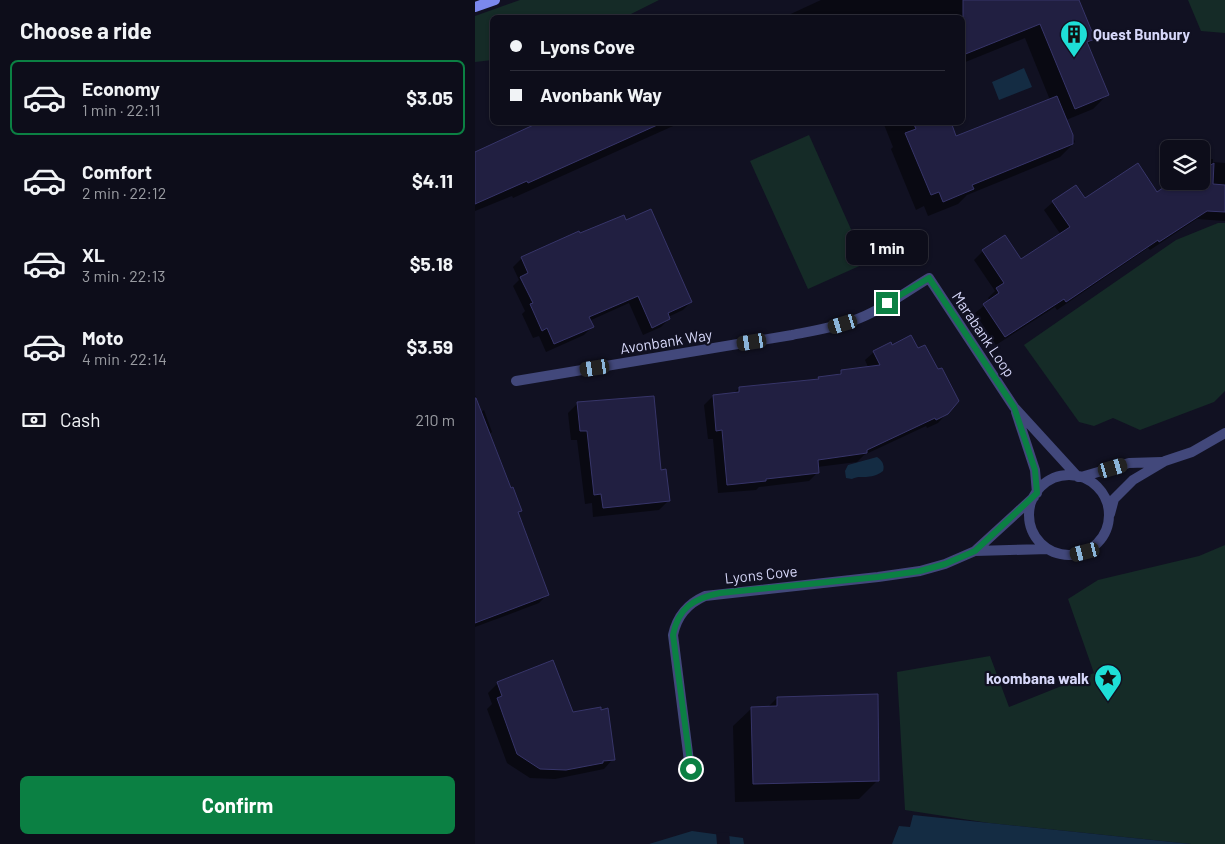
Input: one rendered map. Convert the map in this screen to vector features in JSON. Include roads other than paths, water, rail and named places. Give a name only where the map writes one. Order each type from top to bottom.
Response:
[{"type":"main road","points":[[475,7],[495,0]]},
{"type":"street","name":"Avonbank Way","points":[[516,381],[832,327],[853,321],[875,310],[929,278]]},
{"type":"street","name":"Marabank Loop","points":[[929,278],[1014,407],[1079,477]]},
{"type":"street","name":"Marabank Loop","points":[[1014,407],[1035,470],[1035,495]]},
{"type":"street","points":[[1165,462],[1129,463],[1079,477],[1059,477],[1048,481],[1035,495],[1029,508],[1029,520],[1032,531],[1048,549],[1059,554],[1072,555],[1085,552],[1096,545],[1103,535],[1114,499],[1133,480],[1165,462],[1192,452],[1225,433]]},
{"type":"street","points":[[1079,477],[1091,482],[1100,490],[1109,511],[1108,522]]},
{"type":"street","name":"Lyons Cove","points":[[691,769],[673,635],[675,624],[681,613],[696,600],[720,593],[878,577],[920,571],[945,564],[975,551],[1035,495]]},
{"type":"street","name":"Lyons Cove","points":[[975,551],[1048,549]]},
{"type":"water","points":[[1024,68],[1032,87],[999,100],[992,82]]},
{"type":"water","points":[[877,457],[883,463],[883,471],[870,477],[846,478],[845,471],[848,465]]},
{"type":"water","points":[[913,815],[1191,844],[892,844],[899,826],[910,827]]},
{"type":"water","points":[[692,831],[743,838],[744,844],[649,844]]},
{"type":"place","name":"Quest Bunbury","points":[[1074,58]]},
{"type":"place","name":"koombana walk","points":[[1108,702]]}]
